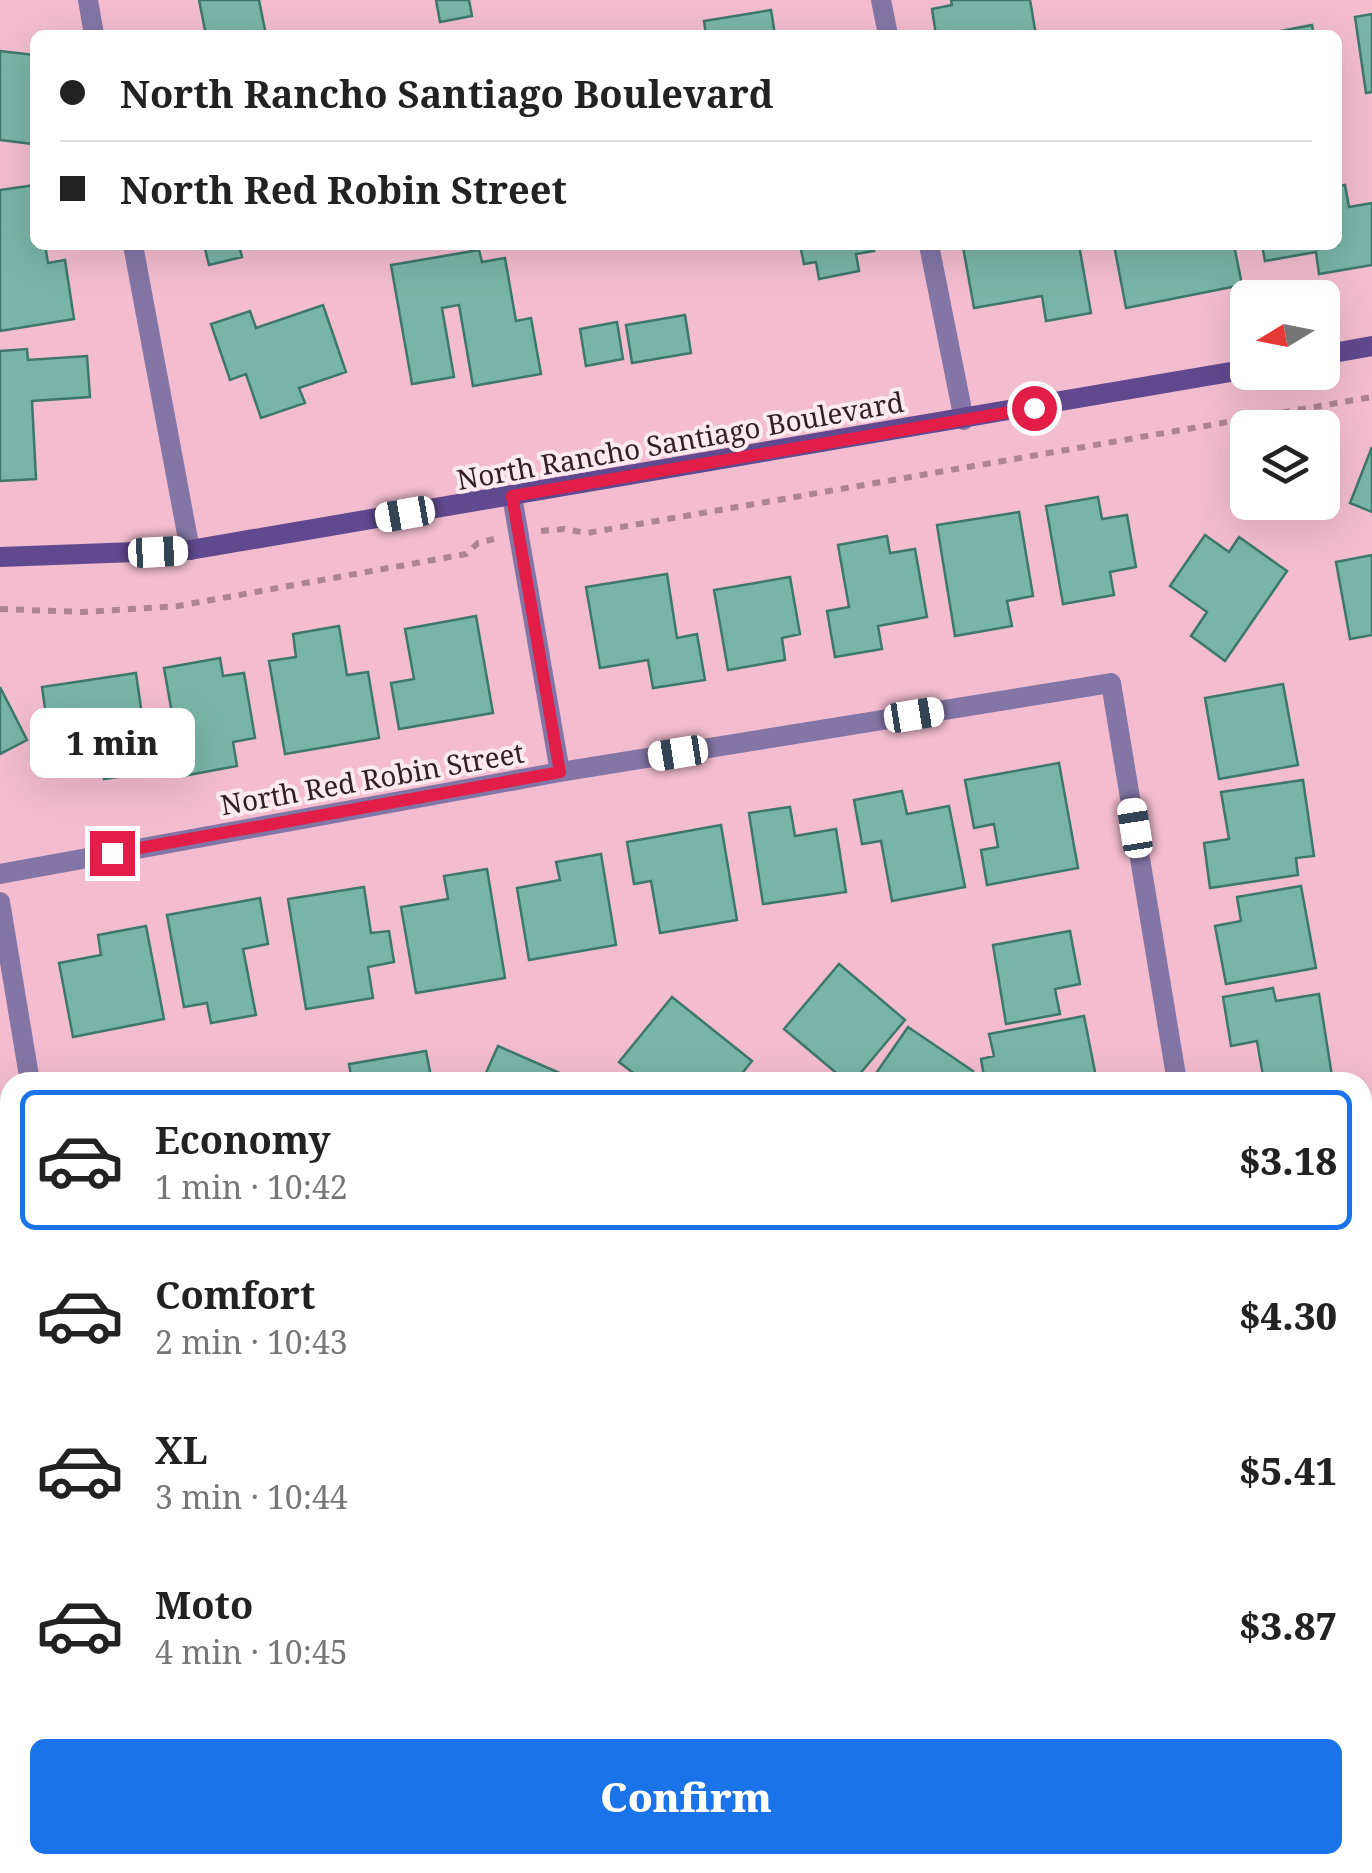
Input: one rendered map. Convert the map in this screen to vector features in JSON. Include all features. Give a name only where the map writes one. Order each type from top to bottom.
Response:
[{"type":"street","points":[[88,0],[93,30]]},
{"type":"street","points":[[881,0],[887,30]]},
{"type":"street","points":[[135,250],[190,550]]},
{"type":"street","points":[[930,250],[964,420]]},
{"type":"street","points":[[1340,352],[1372,346]]},
{"type":"street","name":"North Rancho Santiago Boulevard","points":[[0,557],[190,550],[1230,372]]},
{"type":"street","points":[[512,496],[560,772]]},
{"type":"street","name":"North Red Robin Street","points":[[0,874],[560,772],[1111,684],[1175,1072]]},
{"type":"street","points":[[0,902],[28,1072]]},
{"type":"path","points":[[0,609],[83,612],[178,606],[466,554],[478,543],[519,534],[564,528],[587,534],[1372,397]]},
{"type":"building","points":[[199,0],[259,0],[265,30],[205,30]]},
{"type":"building","points":[[436,0],[469,0],[472,16],[440,22]]},
{"type":"building","points":[[951,0],[1030,0],[1035,30],[935,30],[932,9],[952,5]]},
{"type":"building","points":[[771,10],[774,30],[705,30],[704,21]]},
{"type":"building","points":[[1372,14],[1372,92],[1366,93],[1355,17]]},
{"type":"building","points":[[1312,25],[1313,30],[1286,30]]},
{"type":"building","points":[[0,51],[30,54],[30,144],[0,140]]},
{"type":"building","points":[[1342,185],[1349,207],[1372,203],[1372,265],[1319,274],[1316,252],[1265,261],[1263,250],[1342,250]]},
{"type":"building","points":[[30,186],[30,250],[46,250],[48,263],[65,260],[74,319],[0,331],[0,190]]},
{"type":"building","points":[[205,250],[240,250],[242,257],[209,265]]},
{"type":"building","points":[[479,250],[482,262],[505,258],[516,321],[531,318],[541,374],[473,386],[459,305],[442,308],[454,377],[412,384],[391,265]]},
{"type":"building","points":[[801,250],[874,250],[856,254],[859,271],[819,279],[816,262],[804,264]]},
{"type":"building","points":[[964,250],[1080,250],[1091,313],[1046,321],[1042,296],[974,308]]},
{"type":"building","points":[[1115,250],[1235,250],[1241,280],[1230,280],[1230,287],[1126,308]]},
{"type":"building","points":[[323,305],[346,372],[299,388],[305,403],[261,418],[246,374],[230,380],[211,324],[250,311],[256,328]]},
{"type":"building","points":[[685,315],[691,353],[632,363],[626,325]]},
{"type":"building","points":[[617,322],[623,359],[586,366],[580,329]]},
{"type":"building","points":[[27,349],[28,360],[87,356],[90,397],[32,401],[36,479],[0,481],[0,351]]},
{"type":"building","points":[[1372,447],[1372,512],[1350,503]]},
{"type":"building","points":[[1098,497],[1102,519],[1127,515],[1136,567],[1110,572],[1114,595],[1063,604],[1046,506]]},
{"type":"building","points":[[1019,512],[1033,596],[1007,601],[1012,626],[955,636],[937,525]]},
{"type":"building","points":[[1205,535],[1229,552],[1239,537],[1287,571],[1225,661],[1191,636],[1207,612],[1170,586]]},
{"type":"building","points":[[887,536],[890,553],[915,549],[927,617],[878,626],[882,649],[835,657],[827,611],[849,607],[838,545]]},
{"type":"building","points":[[1372,555],[1372,635],[1350,639],[1336,562]]},
{"type":"building","points":[[667,574],[677,638],[697,634],[705,680],[653,688],[648,660],[600,668],[586,587]]},
{"type":"building","points":[[790,577],[800,634],[782,638],[785,660],[728,670],[714,590]]},
{"type":"building","points":[[476,616],[493,713],[399,729],[391,683],[414,679],[405,629]]},
{"type":"building","points":[[339,626],[347,675],[368,672],[379,738],[285,754],[269,661],[296,657],[293,634]]},
{"type":"building","points":[[220,658],[223,676],[244,673],[255,738],[233,742],[237,766],[183,776],[164,668]]},
{"type":"building","points":[[136,673],[150,772],[104,779],[101,757],[53,764],[42,687]]},
{"type":"building","points":[[1283,684],[1298,765],[1219,779],[1205,698]]},
{"type":"building","points":[[0,687],[27,740],[0,754]]},
{"type":"building","points":[[1059,763],[1078,868],[987,885],[981,850],[998,847],[994,824],[974,828],[965,780]]},
{"type":"building","points":[[1303,780],[1314,856],[1296,858],[1298,875],[1210,888],[1204,843],[1229,839],[1221,792]]},
{"type":"building","points":[[902,791],[907,814],[949,806],[965,887],[892,901],[881,841],[862,844],[854,800]]},
{"type":"building","points":[[790,807],[795,836],[836,829],[846,892],[763,904],[749,813]]},
{"type":"building","points":[[721,825],[737,920],[660,933],[651,881],[634,884],[627,842]]},
{"type":"building","points":[[601,854],[616,945],[529,960],[517,888],[560,880],[556,862]]},
{"type":"building","points":[[487,869],[505,978],[416,993],[401,907],[448,899],[444,876]]},
{"type":"building","points":[[1301,886],[1316,968],[1226,984],[1215,926],[1241,921],[1237,897]]},
{"type":"building","points":[[364,887],[371,933],[389,931],[394,962],[368,967],[373,998],[306,1009],[288,899]]},
{"type":"building","points":[[260,898],[268,944],[243,949],[256,1015],[211,1023],[207,1003],[184,1007],[167,915]]},
{"type":"building","points":[[146,926],[164,1019],[73,1037],[59,963],[101,955],[98,935]]},
{"type":"building","points":[[1070,931],[1080,984],[1055,989],[1060,1014],[1006,1024],[993,945]]},
{"type":"building","points":[[839,964],[905,1020],[861,1072],[835,1072],[784,1029]]},
{"type":"building","points":[[1273,988],[1276,1001],[1319,994],[1331,1072],[1262,1072],[1257,1041],[1231,1046],[1223,997]]},
{"type":"building","points":[[672,997],[752,1061],[743,1072],[632,1072],[619,1062]]},
{"type":"building","points":[[1084,1016],[1095,1072],[983,1072],[981,1059],[994,1056],[989,1034]]},
{"type":"building","points":[[908,1027],[973,1071],[972,1072],[877,1072]]},
{"type":"building","points":[[498,1046],[557,1072],[486,1072]]},
{"type":"building","points":[[426,1051],[430,1072],[350,1072],[349,1064]]},
{"type":"route","points":[[112,853],[560,772],[512,496],[1034,408]]}]
